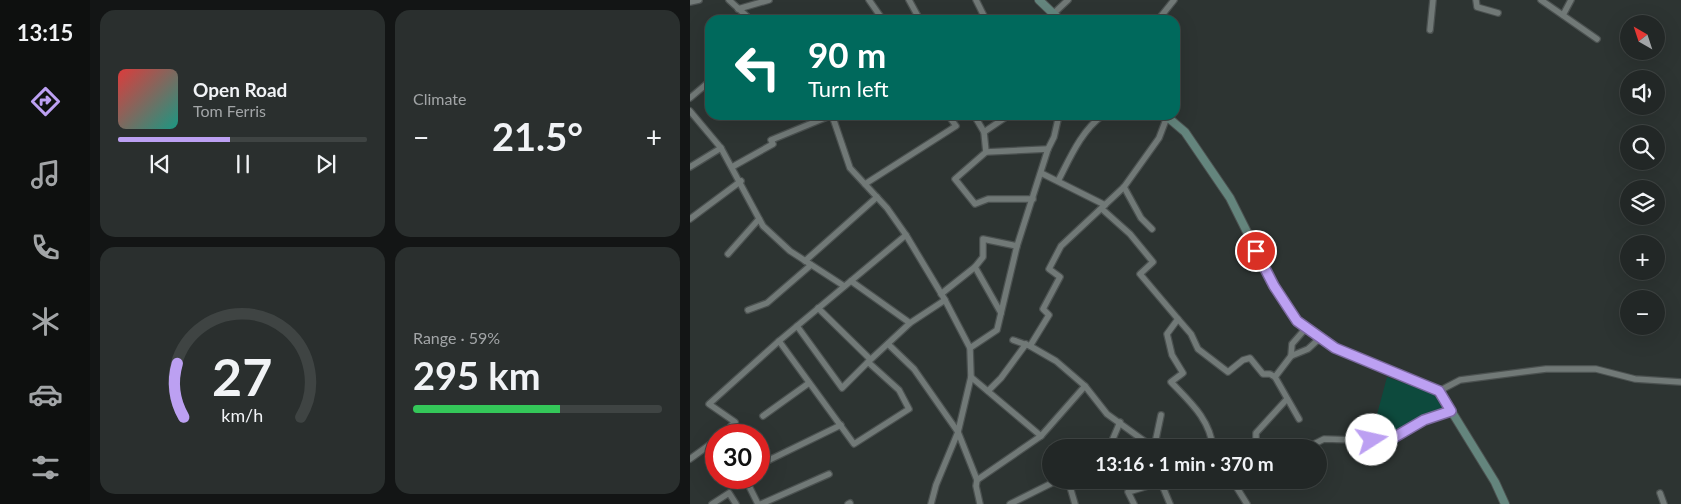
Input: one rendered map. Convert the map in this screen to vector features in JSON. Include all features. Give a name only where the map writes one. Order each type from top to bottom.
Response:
[{"type":"street","points":[[690,2],[699,0]]},
{"type":"street","points":[[729,0],[745,15]]},
{"type":"street","points":[[738,9],[769,0]]},
{"type":"street","points":[[869,0],[880,15]]},
{"type":"street","points":[[909,0],[917,15]]},
{"type":"street","points":[[976,0],[984,15]]},
{"type":"street","points":[[1039,0],[1053,14],[1068,0]]},
{"type":"street","points":[[1162,15],[1174,0]]},
{"type":"street","points":[[1430,30],[1433,0]]},
{"type":"street","points":[[1476,0],[1477,7],[1498,13]]},
{"type":"street","points":[[1541,0],[1597,38]]},
{"type":"street","points":[[1563,15],[1570,0]]},
{"type":"street","points":[[690,98],[705,85]]},
{"type":"street","points":[[690,111],[721,148],[759,219],[770,233],[805,261],[844,286]]},
{"type":"street","points":[[732,166],[772,144],[771,140],[820,120]]},
{"type":"street","points":[[834,120],[850,168],[887,208],[906,235],[945,300],[970,348],[971,378],[958,432],[936,485],[931,504]]},
{"type":"street","points":[[865,184],[956,126],[952,120]]},
{"type":"street","points":[[977,120],[984,132],[986,152]]},
{"type":"street","points":[[984,132],[1002,120]]},
{"type":"street","points":[[970,348],[997,330],[1017,246],[1048,149],[1054,137],[1058,120]]},
{"type":"street","points":[[1058,181],[1074,150],[1096,120]]},
{"type":"street","points":[[988,390],[1001,378],[1028,345],[1049,315],[1043,308],[1060,277],[1049,269],[1060,247],[1124,187],[1159,138],[1165,120]]},
{"type":"street","points":[[1170,120],[1184,132],[1230,198],[1274,286],[1297,321],[1335,348],[1439,391],[1495,482],[1505,504]]},
{"type":"street","points":[[690,168],[721,148]]},
{"type":"street","points":[[1033,199],[988,199],[975,204],[955,179],[986,152],[1048,149]]},
{"type":"street","points":[[1041,173],[1104,207],[1130,234],[1154,262],[1140,274],[1191,334],[1198,349],[1228,372],[1243,360],[1250,358],[1263,374],[1270,374],[1275,378],[1299,419]]},
{"type":"street","points":[[690,219],[740,181]]},
{"type":"street","points":[[1124,187],[1141,218],[1152,229]]},
{"type":"street","points":[[805,261],[877,197]]},
{"type":"street","points":[[728,254],[759,219]]},
{"type":"street","points":[[733,424],[735,422],[709,404],[797,326],[906,235]]},
{"type":"street","points":[[941,294],[975,267],[983,257],[983,239],[1017,246]]},
{"type":"street","points":[[748,310],[767,303],[811,264]]},
{"type":"street","points":[[975,267],[1001,313]]},
{"type":"street","points":[[851,280],[910,323]]},
{"type":"street","points":[[797,326],[842,388],[910,323],[945,300]]},
{"type":"street","points":[[779,342],[854,444],[909,408],[899,390],[818,308]]},
{"type":"street","points":[[1178,319],[1167,334],[1172,355],[1183,373],[1171,382],[1200,412],[1212,434],[1212,439]]},
{"type":"street","points":[[1275,378],[1291,356],[1292,344],[1306,328]]},
{"type":"street","points":[[1291,356],[1308,350],[1320,338]]},
{"type":"street","points":[[1013,340],[1028,345],[1056,362],[1085,386],[1107,414],[1142,439]]},
{"type":"street","points":[[888,344],[914,369],[958,432],[978,480]]},
{"type":"street","points":[[1439,391],[1460,380],[1546,368],[1596,369],[1635,379],[1681,382]]},
{"type":"street","points":[[971,378],[988,390],[1041,436]]},
{"type":"street","points":[[763,416],[810,383]]},
{"type":"street","points":[[980,504],[976,486],[978,480],[1041,436],[1085,386]]},
{"type":"street","points":[[1256,439],[1256,433],[1288,399]]},
{"type":"street","points":[[1327,439],[1388,441],[1424,420],[1451,411]]},
{"type":"street","points":[[1156,439],[1161,415]]},
{"type":"street","points":[[1113,439],[1120,422]]},
{"type":"street","points":[[770,460],[840,425]]},
{"type":"street","points":[[690,459],[705,448]]},
{"type":"street","points":[[751,489],[760,504],[829,474]]},
{"type":"street","points":[[1010,504],[1042,488]]},
{"type":"street","points":[[1071,489],[1075,504]]},
{"type":"street","points":[[1134,504],[1128,492],[1137,489]]},
{"type":"street","points":[[1164,489],[1170,504]]},
{"type":"street","points":[[1238,489],[1247,504]]},
{"type":"street","points":[[712,504],[729,493],[736,504]]},
{"type":"street","points":[[1660,493],[1664,504]]},
{"type":"green space","points":[[1387,377],[1434,394],[1448,418],[1421,416],[1388,454],[1372,433]]},
{"type":"route","points":[[1256,251],[1274,286],[1297,321],[1335,348],[1439,391],[1451,411],[1424,420],[1388,441],[1372,440]]}]
